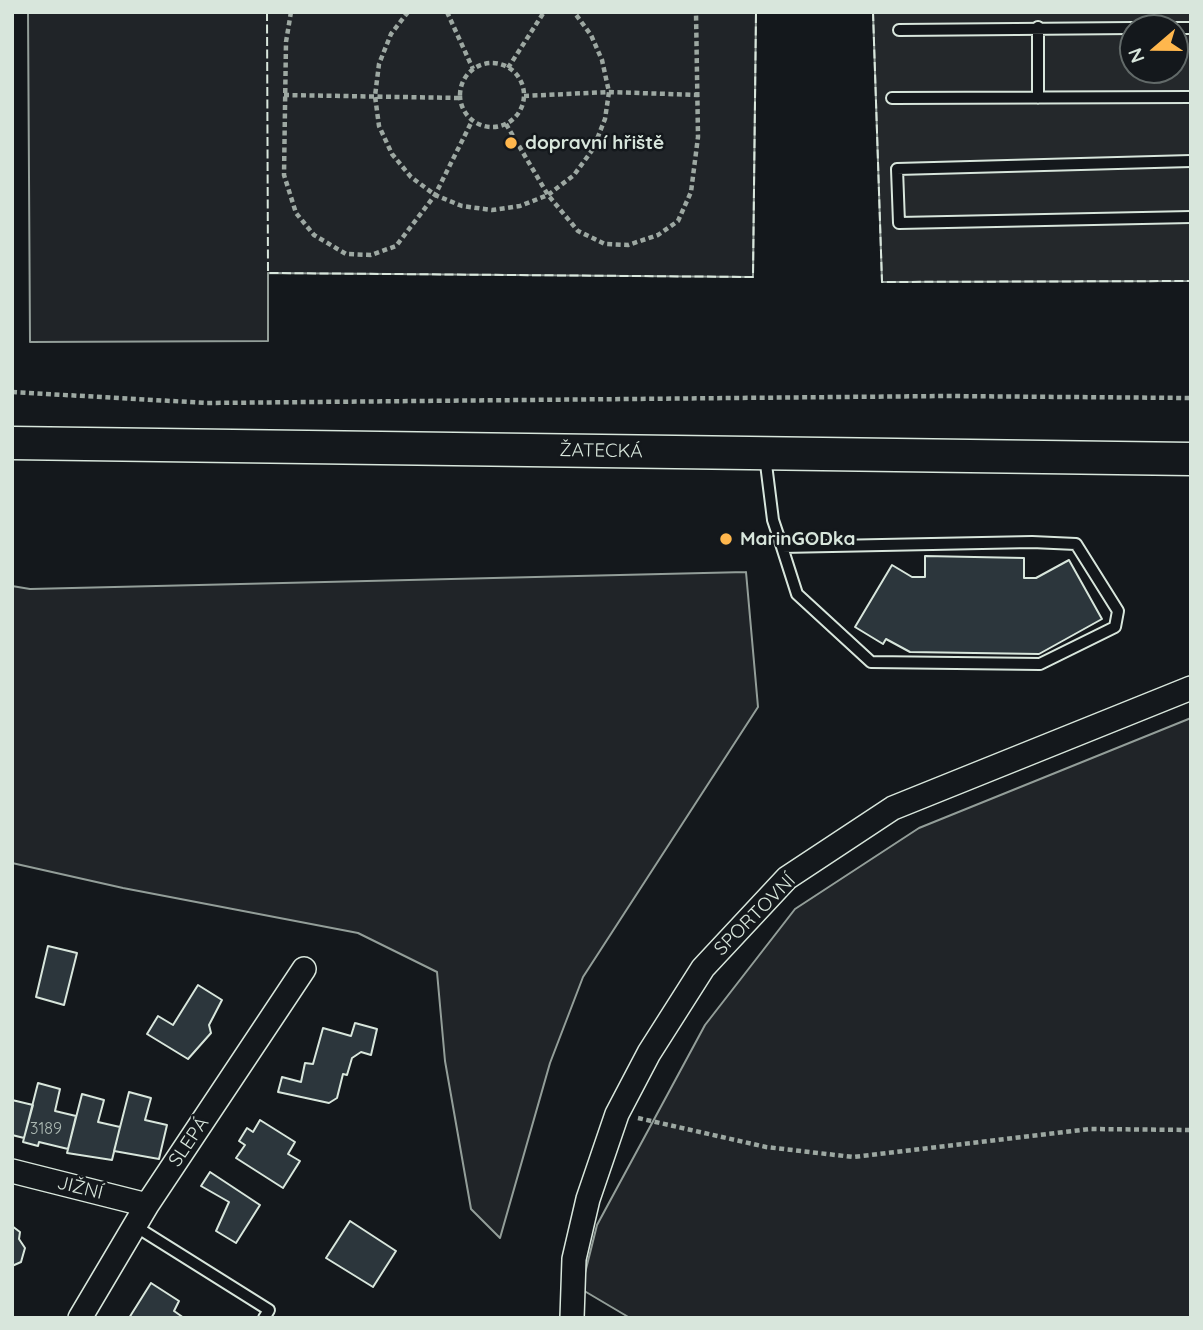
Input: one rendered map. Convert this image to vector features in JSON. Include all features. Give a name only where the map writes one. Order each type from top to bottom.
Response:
[{"type":"street","name":"ŽATECKÁ","points":[[12,443],[1191,459]]},
{"type":"street","name":"SPORTOVNÍ","points":[[572,1318],[574,1259],[588,1199],[617,1114],[649,1054],[703,968],[787,878],[893,808],[1191,688]]},
{"type":"street","name":"SLEPÁ","points":[[80,1318],[147,1205],[304,969]]},
{"type":"street","name":"JIŽNÍ","points":[[12,1171],[147,1205]]},
{"type":"lane","points":[[1038,27],[1038,98]]},
{"type":"lane","points":[[899,30],[1119,28]]},
{"type":"lane","points":[[892,98],[1191,97]]},
{"type":"lane","points":[[1191,161],[897,169],[899,223],[1191,217]]},
{"type":"lane","points":[[765,453],[773,520],[797,594],[871,662],[1040,664],[1115,626],[1118,611],[1076,544],[1032,542],[782,547]]},
{"type":"lane","points":[[135,1226],[269,1310],[264,1318]]},
{"type":"path","points":[[291,12],[284,95],[284,176],[296,212],[314,235],[346,254],[371,255],[396,246],[435,195],[472,121]]},
{"type":"path","points":[[408,12],[387,44],[379,64],[375,96],[379,126],[392,154],[411,177],[435,195],[462,206],[492,210],[520,206],[548,195],[574,176],[593,149],[604,119],[609,92],[602,60],[591,35],[574,12]]},
{"type":"path","points":[[447,12],[473,69]]},
{"type":"path","points":[[508,68],[544,12]]},
{"type":"path","points":[[506,124],[548,195],[578,231],[605,244],[628,245],[658,236],[678,221],[691,192],[699,94],[696,12]]},
{"type":"path","points":[[490,64],[508,68],[517,76],[524,96],[519,113],[506,124],[488,127],[472,121],[461,107],[460,98],[461,87],[473,69],[490,64]]},
{"type":"path","points":[[524,96],[609,92],[699,94]]},
{"type":"path","points":[[284,95],[460,98]]},
{"type":"path","points":[[12,392],[207,403],[945,396],[1191,398]]},
{"type":"path","points":[[617,1114],[766,1147],[853,1157],[1090,1129],[1191,1130]]},
{"type":"shaded area","name":"dopravní hřiště","points":[[28,12],[756,12],[753,277],[268,273],[268,341],[30,342]]},
{"type":"shaded area","points":[[873,12],[1191,12],[1191,281],[882,282]]},
{"type":"shaded area","points":[[746,572],[758,707],[583,977],[550,1063],[500,1238],[471,1209],[445,1061],[437,972],[358,933],[123,888],[12,863],[12,586],[30,589]]},
{"type":"shaded area","points":[[1191,718],[1191,1318],[630,1318],[581,1289],[597,1225],[705,1025],[795,909],[919,828]]},
{"type":"building","points":[[925,556],[1024,558],[1024,578],[1036,578],[1069,560],[1102,619],[1039,654],[910,652],[886,639],[883,644],[855,627],[892,565],[912,577],[925,577]]},
{"type":"building","points":[[48,946],[77,953],[64,1005],[36,997]]},
{"type":"building","points":[[198,985],[222,1000],[209,1025],[211,1033],[188,1059],[147,1034],[158,1016],[173,1025]]},
{"type":"building","points":[[355,1023],[377,1029],[371,1055],[361,1052],[352,1058],[347,1075],[343,1074],[337,1098],[329,1103],[278,1092],[282,1077],[301,1082],[305,1063],[313,1064],[323,1028],[351,1036]]},
{"type":"building","points":[[38,1083],[60,1089],[55,1111],[76,1116],[68,1149],[39,1142],[38,1146],[23,1142]]},
{"type":"building","points":[[129,1092],[151,1098],[145,1120],[167,1125],[159,1159],[114,1151]]},
{"type":"building","points":[[82,1094],[104,1100],[98,1122],[120,1127],[112,1160],[67,1153]]},
{"type":"building","points":[[12,1100],[33,1105],[24,1138],[12,1135]]},
{"type":"building","points":[[260,1120],[295,1142],[288,1154],[300,1161],[283,1188],[236,1158],[245,1145],[239,1141],[247,1128],[253,1132]]},
{"type":"building","points":[[210,1172],[260,1205],[236,1243],[216,1231],[229,1202],[201,1186]]},
{"type":"building","points":[[350,1221],[396,1251],[373,1287],[326,1258]]},
{"type":"building","points":[[12,1226],[20,1232],[19,1239],[25,1248],[21,1262],[12,1266]]},
{"type":"building","points":[[151,1283],[179,1301],[174,1311],[184,1318],[129,1318]]},
{"type":"fence","points":[[267,12],[268,273],[753,277],[756,12]]},
{"type":"fence","points":[[873,12],[882,282],[1191,281]]},
{"type":"place","name":"dopravní hřiště","points":[[511,143]]},
{"type":"place","name":"MarinGODka","points":[[726,539]]}]
